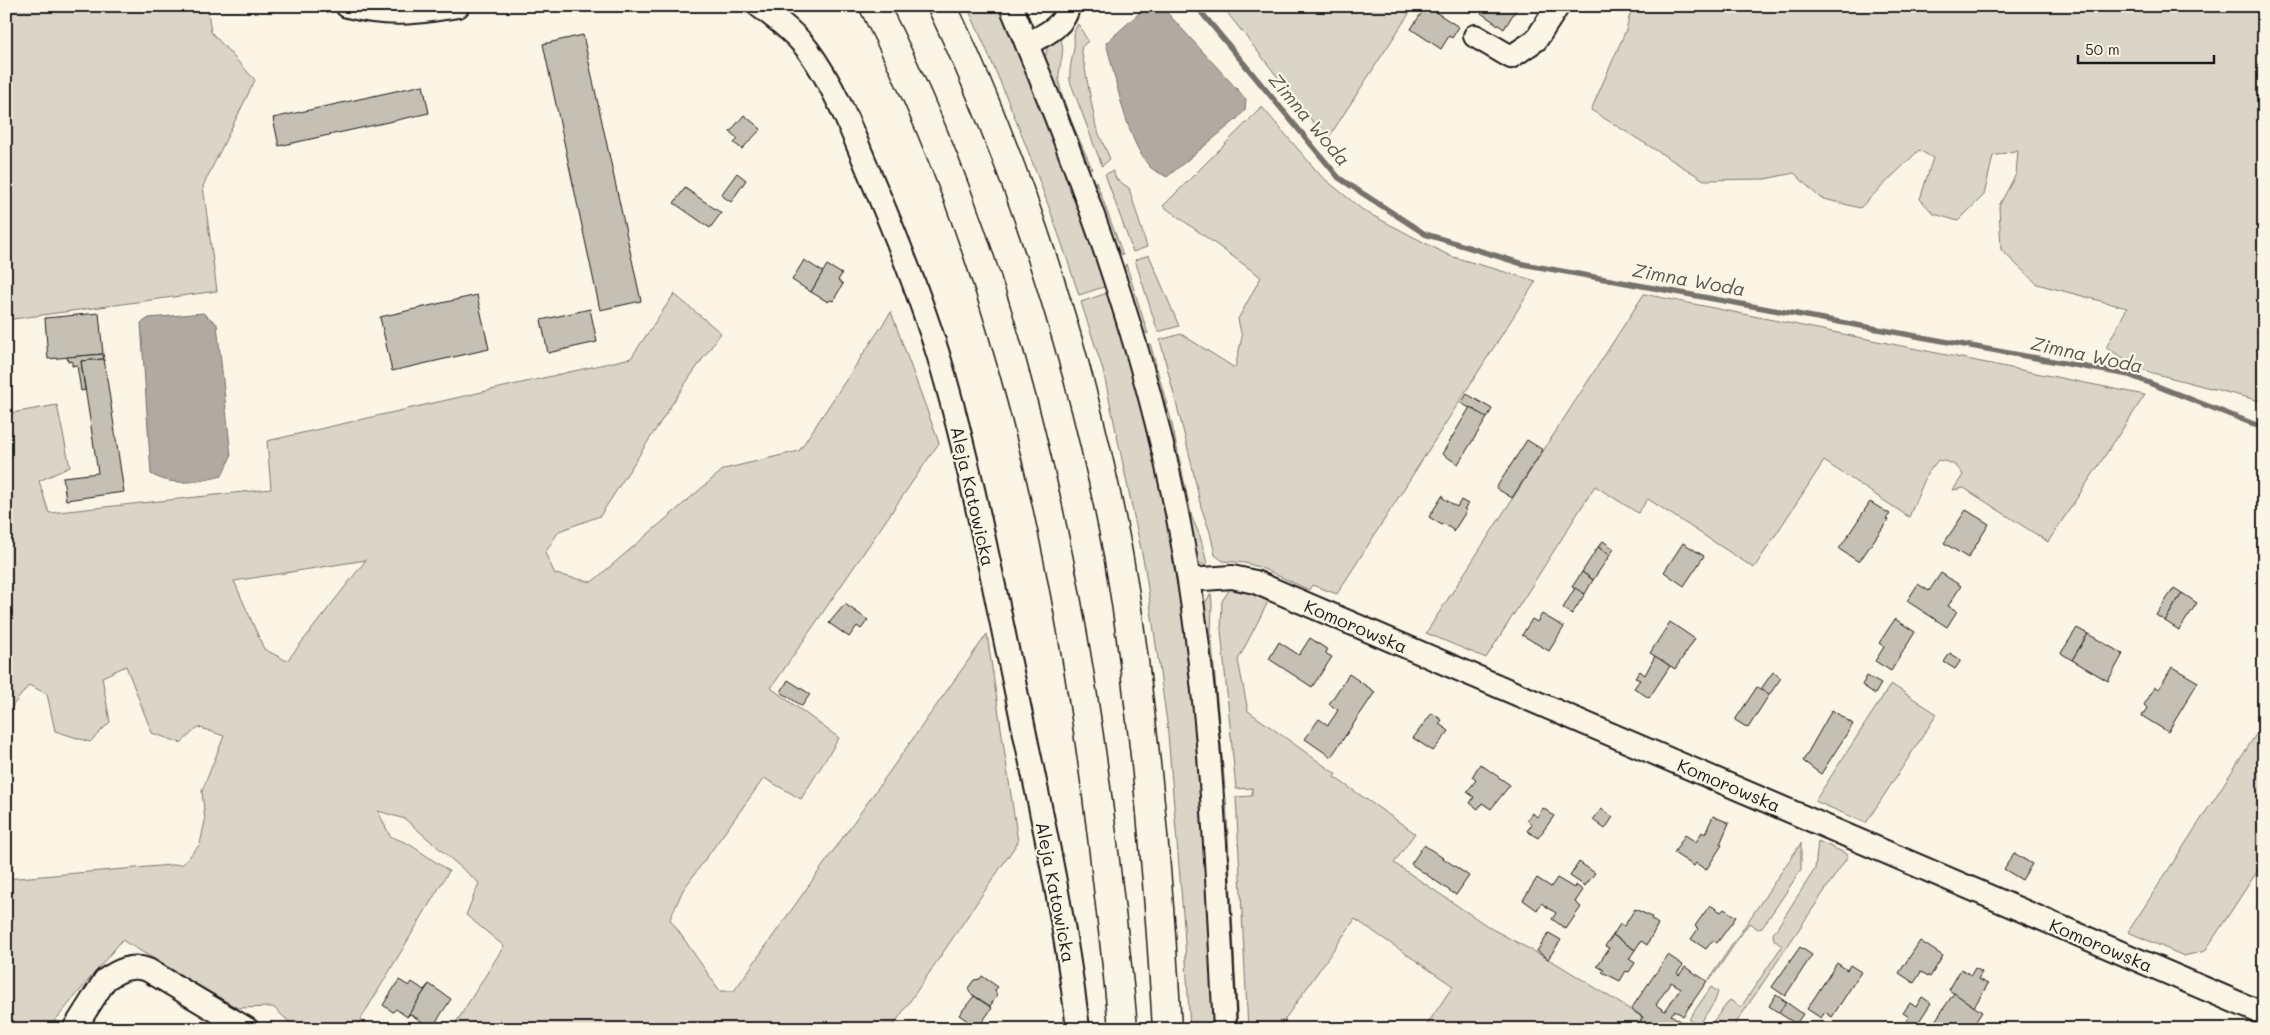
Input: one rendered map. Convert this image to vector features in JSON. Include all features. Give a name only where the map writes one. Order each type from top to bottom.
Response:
[{"type":"highway","points":[[874,6],[912,84],[961,207],[1013,365],[1034,449],[1077,654],[1097,795],[1123,1029]]},
{"type":"highway","points":[[942,6],[993,122],[1041,252],[1069,340],[1092,429],[1113,526],[1132,645],[1148,775],[1167,1029]]},
{"type":"street","points":[[347,6],[385,14],[413,13],[458,6]]},
{"type":"street","name":"Aleja Katowicka","points":[[760,6],[776,18],[807,48],[830,88],[892,226],[942,368],[977,505],[1046,836],[1061,910],[1078,1029]]},
{"type":"street","points":[[1011,6],[1086,192],[1122,296],[1161,438],[1189,580],[1208,742],[1225,1029]]},
{"type":"street","points":[[1027,44],[1058,24],[1065,17],[1068,6]]},
{"type":"street","points":[[1475,36],[1511,58],[1536,40],[1558,6]]},
{"type":"street","name":"Komorowska","points":[[1189,580],[1232,577],[1255,582],[2264,1014]]},
{"type":"street","points":[[74,1029],[105,980],[112,974],[133,966],[148,970],[247,1029]]},
{"type":"shaded area","points":[[6,6],[207,6],[211,32],[255,80],[203,186],[217,291],[6,320]]},
{"type":"shaded area","points":[[967,6],[1000,6],[1110,285],[1079,295],[1027,149]]},
{"type":"shaded area","points":[[1147,6],[1161,6],[1246,99],[1245,110],[1237,119],[1167,177],[1150,167],[1134,141],[1123,108],[1106,43]]},
{"type":"shaded area","points":[[1222,6],[1414,6],[1327,140]]},
{"type":"shaded area","points":[[1632,6],[2264,6],[2264,402],[2149,372],[2106,348],[2127,308],[2037,284],[2001,250],[1999,206],[2016,174],[2018,150],[1993,156],[1984,195],[1958,221],[1934,214],[1920,199],[1933,158],[1919,150],[1860,208],[1820,198],[1794,173],[1765,179],[1704,180],[1591,110],[1626,30]]},
{"type":"shaded area","points":[[1078,24],[1088,41],[1081,48],[1096,127],[1110,159],[1102,166],[1070,81],[1074,33]]},
{"type":"shaded area","points":[[1059,37],[1063,47],[1059,77],[1061,92],[1092,169],[1086,166],[1044,62],[1048,45]]},
{"type":"shaded area","points":[[1262,107],[1321,176],[1364,211],[1450,256],[1536,281],[1337,594],[1312,585],[1309,590],[1259,567],[1245,563],[1223,561],[1215,555],[1210,532],[1201,507],[1160,340],[1181,334],[1235,368],[1242,337],[1238,319],[1261,277],[1163,206]]},
{"type":"shaded area","points":[[1113,171],[1116,179],[1129,188],[1147,247],[1133,252],[1105,174]]},
{"type":"shaded area","points":[[1096,181],[1123,255],[1117,252],[1094,190]]},
{"type":"shaded area","points":[[1149,255],[1179,326],[1158,332],[1135,260]]},
{"type":"shaded area","points":[[1126,264],[1148,334],[1142,330],[1123,271]]},
{"type":"shaded area","points":[[1110,292],[1157,460],[1177,563],[1197,737],[1214,1029],[1190,1029],[1184,926],[1167,722],[1145,568],[1103,370],[1081,302]]},
{"type":"shaded area","points":[[674,294],[721,333],[685,384],[600,516],[559,531],[545,553],[555,574],[592,582],[724,469],[799,451],[891,312],[939,443],[771,688],[839,738],[801,799],[764,778],[683,890],[670,919],[720,991],[734,991],[987,634],[1018,842],[891,1029],[452,1029],[504,946],[466,915],[479,883],[405,819],[378,811],[390,836],[409,844],[449,871],[355,1029],[297,1029],[273,1007],[237,1008],[122,940],[48,1029],[6,1029],[6,879],[183,864],[200,844],[205,821],[202,791],[224,736],[198,727],[181,743],[152,733],[126,666],[102,677],[110,722],[90,742],[55,731],[47,694],[29,685],[6,714],[6,414],[57,405],[70,467],[39,481],[49,513],[271,489],[267,441],[631,358]],"holes":[[[366,560],[287,661],[264,649],[234,581]]]},
{"type":"shaded area","points":[[1644,294],[2145,395],[2048,542],[1964,488],[1953,490],[1963,475],[1961,471],[1956,466],[1938,460],[1927,474],[1909,517],[1824,461],[1754,568],[1648,499],[1638,513],[1595,486],[1486,658],[1426,633]]},
{"type":"shaded area","points":[[203,313],[217,324],[231,456],[222,476],[186,482],[168,481],[151,474],[141,323],[149,318]]},
{"type":"shaded area","points":[[1150,343],[1171,420],[1192,518],[1200,536],[1208,567],[1196,561],[1147,348]]},
{"type":"shaded area","points":[[1228,588],[1254,592],[1270,598],[1238,660],[1248,711],[1336,774],[1334,777],[1415,833],[1394,863],[1492,929],[1559,965],[1642,1017],[1634,1029],[1424,1029],[1453,986],[1355,919],[1278,1029],[1248,1029],[1236,797],[1252,796],[1252,788],[1236,789],[1221,630],[1222,601],[1228,592]]},
{"type":"shaded area","points":[[1211,594],[1211,634],[1225,789],[1222,787],[1203,606]]},
{"type":"shaded area","points":[[1891,684],[1937,714],[1866,823],[1815,801]]},
{"type":"shaded area","points":[[2264,722],[2264,861],[2205,951],[2184,956],[2128,932]]},
{"type":"shaded area","points":[[1226,798],[1238,1029],[1233,1029],[1223,800]]},
{"type":"shaded area","points":[[1818,841],[1848,856],[1732,1029],[1707,1029],[1730,1000],[1741,1007],[1782,946],[1774,940],[1773,934],[1815,869]]},
{"type":"shaded area","points":[[1801,843],[1801,870],[1762,928],[1758,929],[1749,923],[1711,979],[1709,979]]},
{"type":"shaded area","points":[[1711,987],[1718,992],[1714,1003],[1698,1025],[1689,1019]]},
{"type":"building","points":[[1426,6],[1459,27],[1452,38],[1449,36],[1441,49],[1411,29]]},
{"type":"building","points":[[1486,6],[1515,6],[1517,8],[1504,29],[1481,13]]},
{"type":"building","points":[[583,35],[641,301],[600,310],[543,44]]},
{"type":"building","points":[[423,85],[429,113],[279,146],[273,118]]},
{"type":"building","points":[[744,115],[761,129],[742,149],[734,143],[738,139],[730,132]]},
{"type":"building","points":[[737,173],[746,180],[731,202],[721,195]]},
{"type":"building","points":[[685,188],[721,213],[710,228],[674,203]]},
{"type":"building","points":[[804,260],[823,272],[811,292],[792,280]]},
{"type":"building","points":[[827,265],[842,274],[838,280],[843,284],[833,301],[830,300],[828,302],[811,292]]},
{"type":"building","points":[[477,295],[489,349],[392,371],[380,317]]},
{"type":"building","points":[[590,309],[597,342],[548,353],[541,320]]},
{"type":"building","points":[[99,313],[103,354],[48,359],[45,318]]},
{"type":"building","points":[[103,354],[104,359],[81,361],[85,390],[81,391],[77,365],[72,366],[72,361],[68,362],[67,357]]},
{"type":"building","points":[[104,359],[124,492],[66,500],[63,477],[98,473],[81,361]]},
{"type":"building","points":[[1467,394],[1492,409],[1487,418],[1461,403]]},
{"type":"building","points":[[1470,407],[1487,418],[1458,464],[1442,454]]},
{"type":"building","points":[[1527,440],[1543,450],[1512,498],[1496,488]]},
{"type":"building","points":[[1443,495],[1443,498],[1457,507],[1461,500],[1468,504],[1464,509],[1467,510],[1453,532],[1443,523],[1442,525],[1429,517]]},
{"type":"building","points":[[1870,502],[1890,514],[1886,519],[1888,520],[1859,562],[1839,549]]},
{"type":"building","points":[[1966,510],[1989,524],[1968,558],[1944,543]]},
{"type":"building","points":[[1603,541],[1614,549],[1610,555],[1598,547]]},
{"type":"building","points":[[1683,543],[1704,556],[1684,586],[1664,572]]},
{"type":"building","points":[[1598,547],[1610,555],[1593,580],[1582,572]]},
{"type":"building","points":[[1582,572],[1593,580],[1585,594],[1572,587]]},
{"type":"building","points":[[1941,573],[1961,586],[1948,606],[1957,611],[1947,627],[1907,601],[1918,584],[1929,591]]},
{"type":"building","points":[[1575,588],[1585,594],[1572,614],[1563,608]]},
{"type":"building","points":[[2174,588],[2182,593],[2165,621],[2156,615]]},
{"type":"building","points":[[2182,593],[2197,603],[2179,630],[2165,621]]},
{"type":"building","points":[[845,604],[868,620],[861,629],[857,626],[849,637],[829,623]]},
{"type":"building","points":[[1542,614],[1564,627],[1549,651],[1522,635],[1532,619],[1537,622]]},
{"type":"building","points":[[1895,619],[1915,632],[1891,671],[1875,661],[1884,647],[1879,643]]},
{"type":"building","points":[[1670,622],[1695,639],[1675,669],[1650,653]]},
{"type":"building","points":[[2077,628],[2088,634],[2072,660],[2061,653]]},
{"type":"building","points":[[2088,634],[2123,654],[2108,681],[2072,660]]},
{"type":"building","points":[[1310,638],[1328,650],[1325,653],[1332,657],[1312,687],[1269,659],[1279,642],[1299,655]]},
{"type":"building","points":[[1950,653],[1961,660],[1955,669],[1944,662]]},
{"type":"building","points":[[1655,656],[1670,666],[1649,698],[1634,688],[1640,680],[1635,678],[1640,671],[1645,675]]},
{"type":"building","points":[[2172,667],[2198,682],[2168,732],[2142,716],[2147,708],[2144,705],[2155,687],[2159,689]]},
{"type":"building","points":[[1773,672],[1781,678],[1769,695],[1761,689]]},
{"type":"building","points":[[1349,674],[1375,692],[1331,757],[1305,739],[1319,719],[1328,725],[1335,715],[1338,710],[1329,704]]},
{"type":"building","points":[[1867,676],[1881,684],[1875,694],[1862,685]]},
{"type":"building","points":[[788,680],[810,694],[802,706],[781,692]]},
{"type":"building","points":[[1757,687],[1769,695],[1748,728],[1735,720]]},
{"type":"building","points":[[1832,710],[1853,724],[1821,774],[1803,761]]},
{"type":"building","points":[[1432,713],[1442,720],[1439,724],[1449,731],[1433,751],[1413,738]]},
{"type":"building","points":[[1480,764],[1510,785],[1491,809],[1482,803],[1478,809],[1470,803],[1474,797],[1467,792],[1476,780],[1472,777]]},
{"type":"building","points":[[1543,808],[1554,816],[1538,838],[1527,831],[1532,824],[1527,820],[1532,813],[1537,817]]},
{"type":"building","points":[[1601,809],[1613,817],[1605,829],[1593,820]]},
{"type":"building","points":[[1713,816],[1729,823],[1720,844],[1722,845],[1706,870],[1696,863],[1694,866],[1674,853],[1685,835],[1696,842],[1702,832],[1705,834]]},
{"type":"building","points":[[1424,845],[1469,876],[1456,895],[1411,864]]},
{"type":"building","points":[[2014,853],[2032,864],[2022,880],[2004,869]]},
{"type":"building","points":[[1579,862],[1595,873],[1585,886],[1570,876]]},
{"type":"building","points":[[1537,878],[1551,887],[1557,878],[1574,888],[1575,885],[1583,890],[1575,902],[1581,907],[1566,929],[1552,919],[1556,913],[1541,903],[1537,910],[1523,900]]},
{"type":"building","points":[[1710,905],[1721,912],[1724,909],[1736,917],[1717,943],[1713,940],[1706,949],[1691,939],[1698,929],[1695,926]]},
{"type":"building","points":[[1635,909],[1652,917],[1651,919],[1658,924],[1647,945],[1641,941],[1635,950],[1613,935],[1620,924],[1624,926]]},
{"type":"building","points":[[1549,933],[1561,940],[1548,959],[1537,951]]},
{"type":"building","points":[[1613,935],[1635,950],[1629,959],[1635,963],[1629,972],[1626,971],[1620,981],[1602,972],[1604,970],[1597,966],[1609,948],[1605,946]]},
{"type":"building","points":[[1920,941],[1943,956],[1930,977],[1921,972],[1914,983],[1899,973]]},
{"type":"building","points":[[1800,947],[1812,955],[1785,996],[1772,987]]},
{"type":"building","points":[[1668,955],[1683,965],[1677,973],[1679,975],[1685,967],[1707,981],[1683,1016],[1675,1010],[1671,1015],[1692,1029],[1635,1029],[1643,1017],[1631,1009]],"holes":[[[1671,982],[1681,988],[1665,1011],[1656,1005]]]},
{"type":"building","points":[[1837,963],[1847,970],[1850,965],[1861,972],[1832,1017],[1825,1012],[1821,1018],[1807,1009]]},
{"type":"building","points":[[1975,968],[1982,972],[1978,979],[1988,984],[1974,1007],[1949,990],[1961,969],[1971,975]]},
{"type":"building","points":[[982,976],[998,987],[995,990],[997,996],[990,1006],[970,993],[968,988],[974,980],[980,979]]},
{"type":"building","points":[[399,980],[409,986],[412,982],[424,990],[429,984],[407,1017],[396,1009],[393,1012],[383,1005]]},
{"type":"building","points":[[429,984],[451,999],[432,1028],[410,1014],[407,1017]]},
{"type":"building","points":[[1954,993],[1982,1012],[1971,1029],[1939,1029],[1933,1024]]},
{"type":"building","points":[[1776,995],[1786,1002],[1779,1013],[1769,1006]]},
{"type":"building","points":[[974,996],[992,1008],[978,1028],[959,1015]]},
{"type":"building","points":[[1922,997],[1931,1003],[1914,1029],[1901,1029],[1909,1017],[1903,1013],[1910,1003],[1916,1007]]},
{"type":"building","points":[[1786,1002],[1803,1014],[1796,1024],[1779,1013]]},
{"type":"waterway","name":"Zimna Woda","points":[[1196,6],[1339,178],[1425,234],[1523,264],[2129,375],[2264,428]]}]
